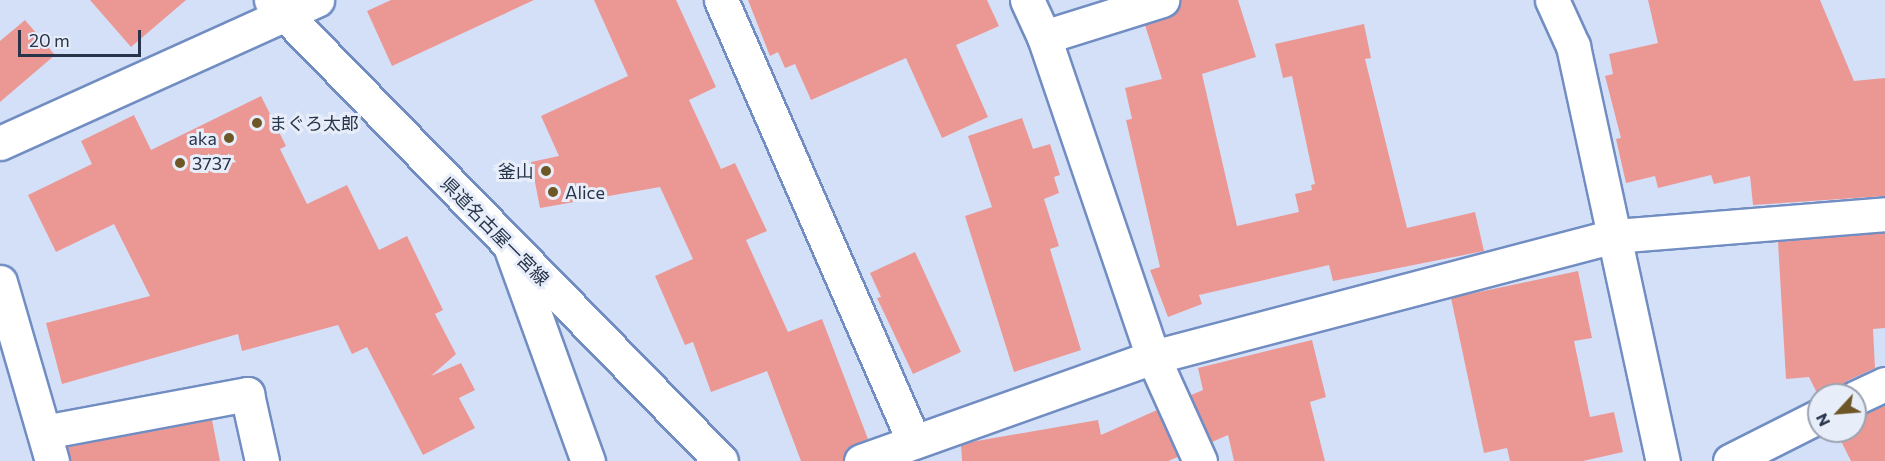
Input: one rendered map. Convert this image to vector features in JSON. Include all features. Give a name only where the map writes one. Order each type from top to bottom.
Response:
[{"type":"street","points":[[0,143],[276,7],[317,0]]},
{"type":"street","points":[[721,0],[914,442]]},
{"type":"street","points":[[1027,0],[1044,37],[1153,357],[1200,461]]},
{"type":"street","points":[[1044,37],[1162,0]]},
{"type":"street","points":[[1552,0],[1573,46],[1663,461]]},
{"type":"street","name":"県道名古屋一宮線","points":[[276,7],[721,461]]},
{"type":"street","points":[[861,461],[1153,357],[1614,236],[1885,214]]},
{"type":"street","points":[[510,246],[588,461]]},
{"type":"street","points":[[0,282],[48,446],[247,394],[262,461]]},
{"type":"street","points":[[1867,392],[1885,384]]},
{"type":"street","points":[[1730,461],[1807,422]]},
{"type":"building","points":[[90,0],[186,0],[131,47]]},
{"type":"building","points":[[391,0],[534,0],[392,66],[367,11]]},
{"type":"building","points":[[594,0],[676,0],[716,87],[689,100],[721,169],[735,163],[767,231],[746,240],[788,332],[822,319],[868,439],[847,448],[843,461],[801,461],[767,371],[711,392],[693,342],[685,345],[655,276],[693,259],[660,187],[540,208],[531,162],[559,156],[541,116],[628,76]]},
{"type":"building","points":[[748,0],[987,0],[999,26],[956,45],[988,117],[942,138],[906,58],[811,100],[795,64],[785,68],[778,52],[770,56]]},
{"type":"building","points":[[1180,0],[1238,0],[1256,57],[1202,74],[1237,226],[1299,212],[1295,194],[1312,190],[1311,185],[1315,184],[1292,76],[1283,78],[1275,44],[1364,24],[1371,58],[1365,59],[1407,228],[1475,212],[1484,251],[1333,281],[1329,265],[1199,295],[1202,304],[1168,317],[1150,270],[1160,267],[1126,120],[1132,119],[1125,88],[1162,79],[1145,25],[1175,13]]},
{"type":"building","points":[[1648,0],[1820,0],[1854,81],[1885,78],[1885,196],[1753,205],[1750,176],[1714,184],[1711,175],[1658,188],[1655,176],[1626,183],[1616,139],[1621,138],[1605,76],[1613,74],[1609,54],[1658,43]]},
{"type":"building","points":[[25,20],[55,55],[0,102],[0,41]]},
{"type":"building","points":[[261,96],[286,146],[280,149],[307,204],[347,185],[379,250],[407,236],[443,310],[435,314],[456,354],[431,376],[461,363],[475,390],[459,398],[475,428],[423,455],[367,347],[352,354],[338,325],[242,351],[238,334],[62,384],[46,323],[150,296],[114,224],[56,252],[28,195],[92,164],[81,141],[134,115],[151,150]]},
{"type":"building","points":[[1022,118],[1033,149],[1050,144],[1060,175],[1054,177],[1059,193],[1044,199],[1059,246],[1050,249],[1081,350],[1014,372],[965,216],[992,207],[968,136]]},
{"type":"building","points":[[1885,233],[1885,328],[1873,329],[1875,368],[1846,383],[1812,383],[1809,377],[1786,379],[1778,242]]},
{"type":"building","points":[[915,252],[961,352],[913,374],[877,298],[881,297],[870,273]]},
{"type":"building","points":[[1578,271],[1592,338],[1574,341],[1590,417],[1614,412],[1623,452],[1583,461],[1510,461],[1507,448],[1484,453],[1451,298]]},
{"type":"building","points":[[1312,340],[1326,397],[1310,402],[1325,461],[1234,461],[1228,435],[1212,442],[1191,395],[1203,390],[1198,368]]},
{"type":"building","points":[[1885,406],[1885,461],[1851,461],[1842,443],[1867,443],[1867,412]]},
{"type":"building","points":[[1157,410],[1178,457],[1168,461],[962,461],[961,445],[971,442],[1098,420],[1101,435]]},
{"type":"building","points":[[212,420],[220,461],[70,461],[67,447]]},
{"type":"place","name":"まぐろ太郎","points":[[257,123]]},
{"type":"place","name":"aka","points":[[229,138]]},
{"type":"place","name":"3737","points":[[180,163]]},
{"type":"place","name":"釜山","points":[[546,171]]},
{"type":"place","name":"Alice","points":[[553,192]]}]
